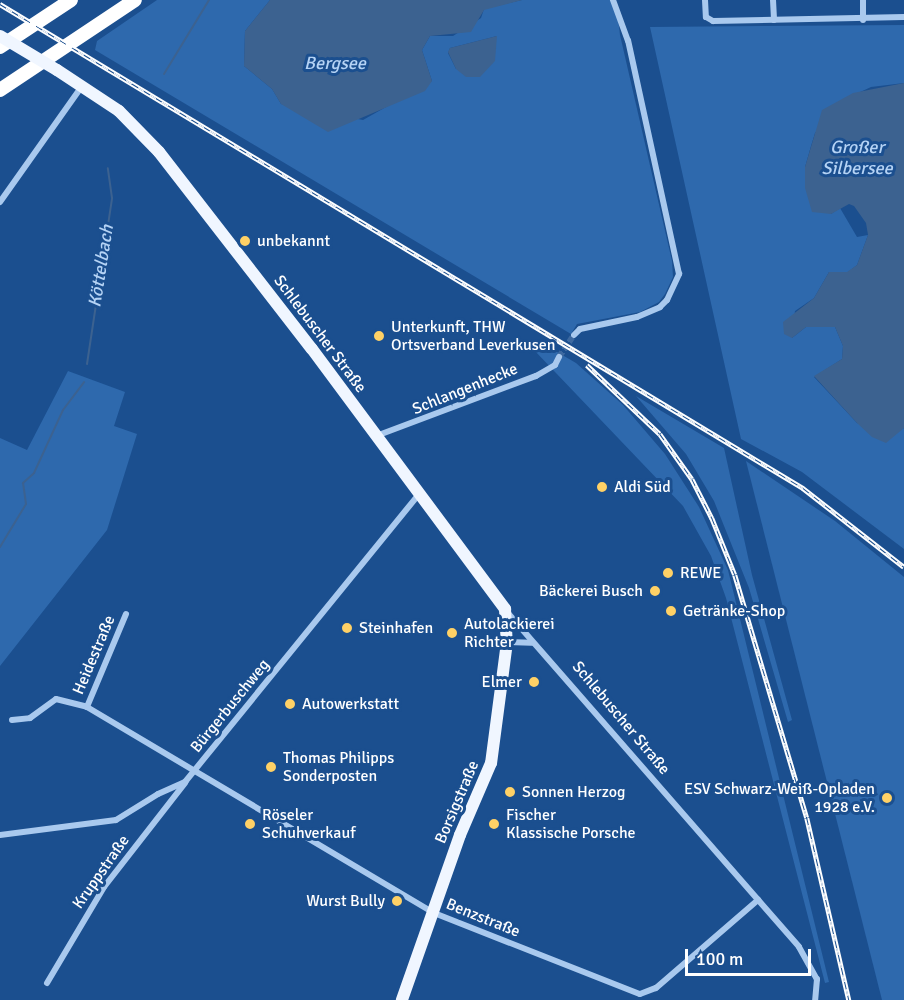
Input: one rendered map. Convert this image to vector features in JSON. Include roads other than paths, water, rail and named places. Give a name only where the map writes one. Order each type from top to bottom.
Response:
[{"type":"highway","points":[[0,47],[71,0]]},
{"type":"highway","points":[[0,90],[135,0]]},
{"type":"main road","name":"Schlebuscher Straße","points":[[0,36],[119,111],[159,152],[505,609]]},
{"type":"main road","name":"Borsigstraße","points":[[402,1000],[460,835],[492,763],[507,642],[505,609]]},
{"type":"street","points":[[574,335],[580,329],[637,317],[660,307],[679,274],[641,96],[613,0]]},
{"type":"street","points":[[705,0],[706,16],[713,21],[863,20],[904,17]]},
{"type":"street","points":[[773,0],[774,20]]},
{"type":"street","points":[[862,0],[863,20]]},
{"type":"street","points":[[0,202],[82,86]]},
{"type":"street","name":"Schlangenhecke","points":[[375,436],[536,376],[555,365],[560,357]]},
{"type":"street","name":"Bürgerbuschweg","points":[[0,835],[116,820],[158,794],[185,782],[419,493]]},
{"type":"street","name":"Schlebuscher Straße","points":[[505,609],[532,643],[799,947],[818,983],[815,1000]]},
{"type":"street","name":"Heidestraße","points":[[87,707],[126,614]]},
{"type":"street","points":[[507,642],[532,643]]},
{"type":"street","name":"Heidestraße","points":[[12,720],[30,718],[56,699],[87,707],[107,722],[196,771]]},
{"type":"street","name":"Benzstraße","points":[[196,771],[434,913],[640,994],[656,988],[758,900]]},
{"type":"street","name":"Kruppstraße","points":[[47,983],[104,887],[185,782]]},
{"type":"water","name":"Bergsee","points":[[270,0],[522,0],[484,10],[471,32],[430,36],[422,50],[432,81],[425,91],[328,132],[281,104],[272,89],[244,66],[245,31]]},
{"type":"water","points":[[497,36],[495,61],[480,77],[466,77],[456,69],[448,52],[450,48]]},
{"type":"water","name":"Großer Silbersee","points":[[904,83],[904,428],[886,443],[872,437],[814,376],[842,359],[843,346],[835,327],[806,327],[792,338],[784,334],[783,322],[814,298],[829,272],[847,272],[857,265],[868,235],[866,223],[854,206],[849,204],[831,214],[812,212],[805,188],[805,167],[822,110],[853,93]]},
{"type":"waterway","name":"Köttelbach","points":[[164,74],[209,0]]},
{"type":"waterway","name":"Köttelbach","points":[[87,364],[112,198],[108,168]]},
{"type":"waterway","name":"Köttelbach","points":[[0,547],[26,504],[23,483],[34,473],[63,410],[84,382]]},
{"type":"tunnel","points":[[559,357],[574,335]]},
{"type":"railway","points":[[0,4],[803,488],[904,567]]},
{"type":"railway","points":[[587,365],[660,434],[692,479],[712,518],[735,575],[807,818],[849,1000]]},
{"type":"place","name":"unbekannt","points":[[245,241]]},
{"type":"place","name":"Unterkunft, THW Ortsverband Leverkusen","points":[[379,336]]},
{"type":"place","name":"Aldi Süd","points":[[602,487]]},
{"type":"place","name":"REWE","points":[[668,573]]},
{"type":"place","name":"Bäckerei Busch","points":[[655,591]]},
{"type":"place","name":"Getränke-Shop","points":[[671,611]]},
{"type":"place","name":"Steinhafen","points":[[347,628]]},
{"type":"place","name":"Autolackierei Richter","points":[[452,633]]},
{"type":"place","name":"Elmer","points":[[534,682]]},
{"type":"place","name":"Autowerkstatt","points":[[290,704]]},
{"type":"place","name":"Thomas Philipps Sonderposten","points":[[271,767]]},
{"type":"place","name":"Sonnen Herzog","points":[[510,792]]},
{"type":"place","name":"ESV Schwarz-Weiß-Opladen 1928 e.V.","points":[[887,798]]},
{"type":"place","name":"Röseler Schuhverkauf","points":[[250,824]]},
{"type":"place","name":"Fischer Klassische Porsche","points":[[494,824]]},
{"type":"place","name":"Wurst Bully","points":[[397,901]]}]
